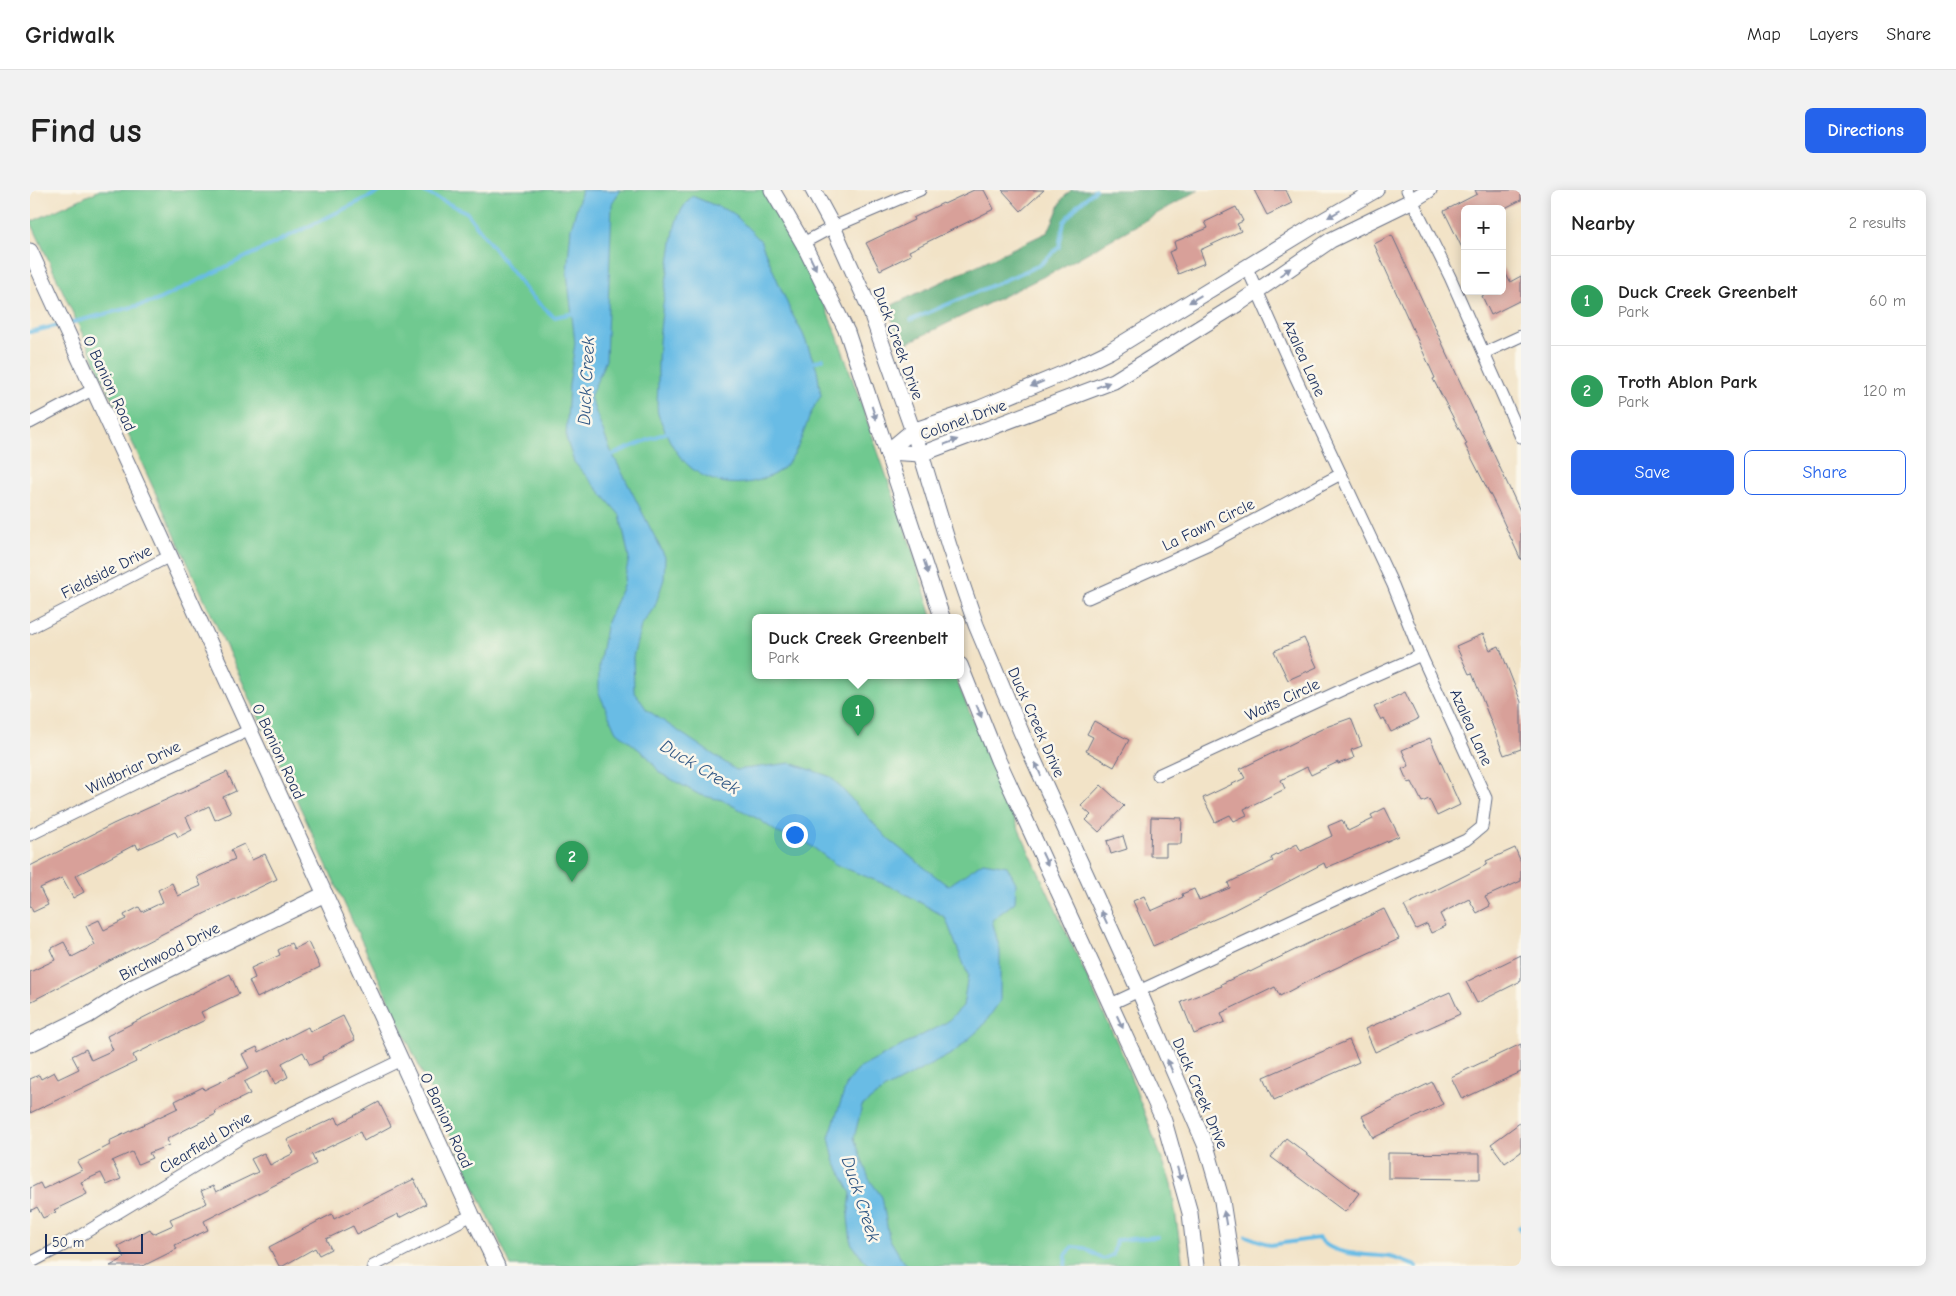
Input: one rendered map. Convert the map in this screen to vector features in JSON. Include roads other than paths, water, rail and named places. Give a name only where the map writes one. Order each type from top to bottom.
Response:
[{"type":"street","points":[[772,190],[803,243],[847,332],[941,614]]},
{"type":"street","name":"Duck Creek Drive","points":[[813,190],[833,227],[869,308],[921,454],[949,546],[976,625],[1026,742],[1139,991],[1207,1149],[1222,1201],[1232,1266]]},
{"type":"street","points":[[803,243],[833,227],[920,190]]},
{"type":"street","name":"Colonel Drive","points":[[887,452],[912,431],[980,408],[1069,371],[1110,351],[1376,190]]},
{"type":"street","name":"Colonel Drive","points":[[887,452],[921,454],[1114,381],[1258,291],[1331,240],[1409,195],[1429,190]]},
{"type":"street","points":[[1409,195],[1450,277],[1521,437]]},
{"type":"street","name":"O Banion Road","points":[[30,251],[472,1214],[498,1266]]},
{"type":"street","name":"Azalea Lane","points":[[1111,1004],[1466,840],[1482,827],[1486,798],[1421,655],[1393,585],[1340,474],[1247,268]]},
{"type":"street","points":[[1484,353],[1521,336]]},
{"type":"street","points":[[30,423],[94,389]]},
{"type":"street","name":"La Fawn Circle","points":[[1088,598],[1209,544],[1340,474]]},
{"type":"street","name":"Fieldside Drive","points":[[30,628],[170,556]]},
{"type":"street","name":"Waits Circle","points":[[1158,775],[1344,688],[1421,655]]},
{"type":"street","points":[[964,675],[998,760],[1164,1121],[1190,1213],[1196,1266]]},
{"type":"street","name":"Wildbriar Drive","points":[[30,835],[148,777],[250,730]]},
{"type":"street","name":"Birchwood Drive","points":[[30,1044],[88,1015],[133,987],[325,894]]},
{"type":"street","name":"Clearfield Drive","points":[[30,1263],[68,1243],[246,1135],[401,1060]]},
{"type":"street","points":[[373,1266],[472,1214]]},
{"type":"water","name":"Duck Creek","points":[[582,190],[620,190],[612,204],[606,360],[590,397],[609,447],[665,557],[664,579],[655,606],[641,626],[633,657],[634,691],[647,710],[736,770],[791,763],[831,777],[889,840],[948,886],[983,862],[1007,866],[1016,883],[1015,902],[992,920],[1000,950],[1000,1001],[982,1027],[953,1053],[885,1089],[862,1106],[854,1138],[869,1179],[882,1197],[889,1238],[903,1261],[909,1266],[869,1266],[851,1243],[848,1217],[851,1193],[834,1160],[829,1137],[847,1083],[860,1068],[947,1022],[963,1006],[968,975],[945,917],[899,890],[835,864],[806,842],[778,833],[760,820],[722,800],[700,795],[660,773],[648,757],[615,730],[599,693],[599,665],[607,622],[623,586],[629,558],[620,515],[574,462],[566,438],[569,385],[575,343],[567,272],[571,228]]},
{"type":"water","points":[[692,196],[733,213],[760,240],[791,312],[803,334],[817,370],[821,396],[815,405],[793,455],[787,464],[773,475],[751,482],[728,483],[701,475],[685,462],[673,447],[658,414],[659,341],[672,242],[678,218]]},
{"type":"waterway","points":[[66,324],[156,301],[383,190]]},
{"type":"waterway","points":[[420,190],[466,212],[529,294],[554,317],[575,313]]},
{"type":"waterway","points":[[911,320],[1040,265],[1059,247],[1064,222],[1077,206],[1095,190]]},
{"type":"waterway","points":[[30,332],[59,325]]},
{"type":"waterway","points":[[809,364],[823,359]]},
{"type":"waterway","points":[[609,456],[670,431]]},
{"type":"waterway","points":[[1521,1226],[1519,1228],[1521,1230]]},
{"type":"waterway","points":[[1246,1236],[1270,1245],[1319,1238],[1333,1249],[1342,1252],[1390,1257],[1416,1266]]},
{"type":"waterway","points":[[1065,1266],[1066,1255],[1072,1247],[1084,1248],[1103,1259],[1113,1255],[1116,1240],[1158,1237]]},
{"type":"place","name":"Duck Creek Greenbelt","points":[[858,736]]},
{"type":"place","name":"Troth Ablon Park","points":[[572,882]]}]
